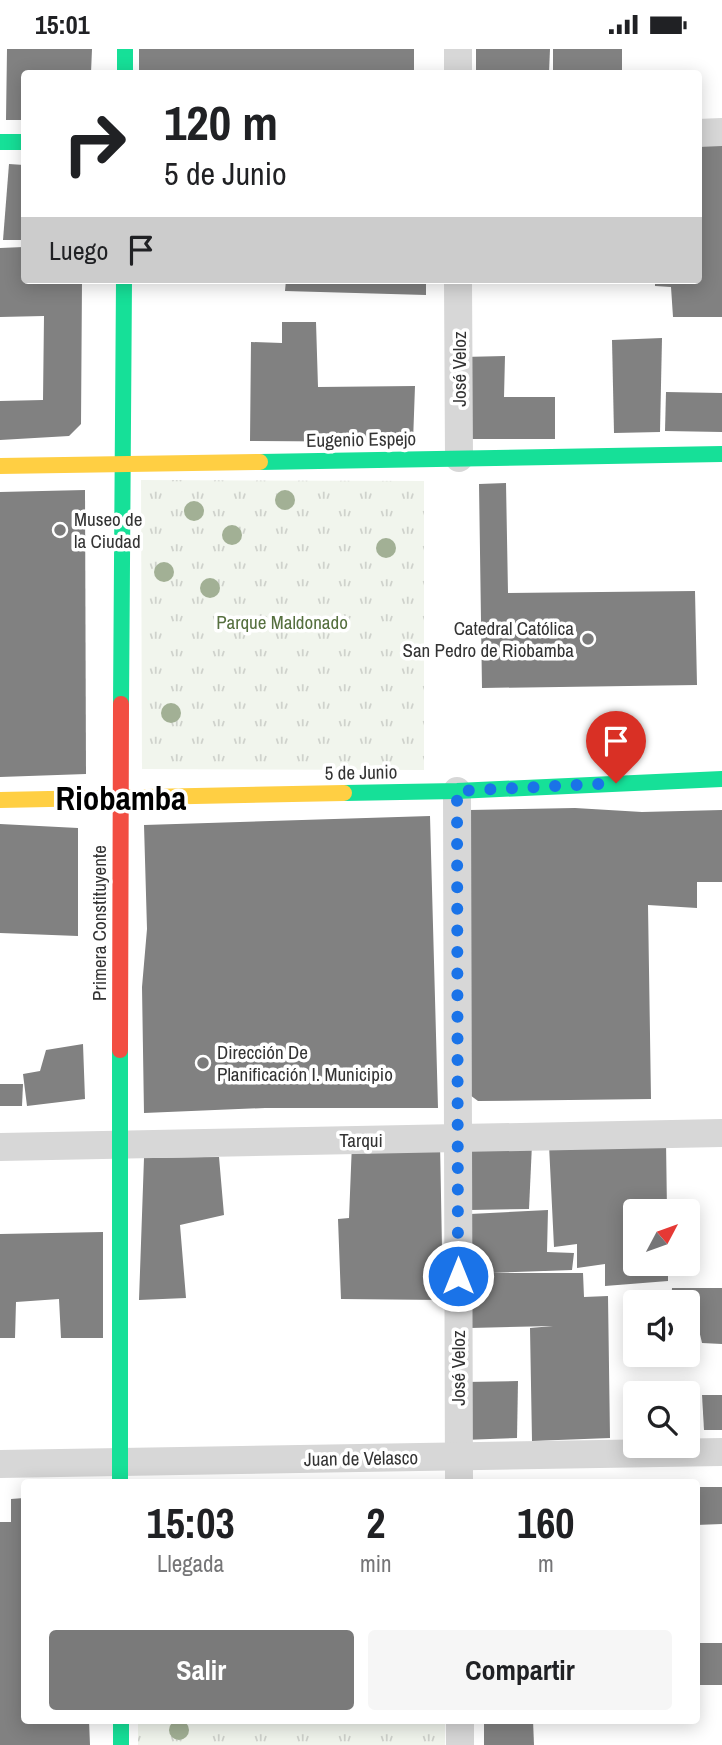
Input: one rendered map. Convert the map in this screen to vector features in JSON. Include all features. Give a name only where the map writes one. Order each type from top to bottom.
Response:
[{"type":"street","points":[[125,49],[125,70]]},
{"type":"street","points":[[458,49],[458,70]]},
{"type":"street","points":[[702,132],[722,132]]},
{"type":"street","points":[[0,142],[21,142]]},
{"type":"street","name":"Primera Constituyente","points":[[120,1472],[121,464],[124,284]]},
{"type":"street","name":"José Veloz","points":[[458,284],[459,458]]},
{"type":"street","name":"Eugenio Espejo","points":[[0,466],[722,454]]},
{"type":"street","name":"5 de Junio","points":[[0,800],[457,791],[722,779]]},
{"type":"street","name":"José Veloz","points":[[457,791],[459,1469]]},
{"type":"street","name":"Tarqui","points":[[0,1147],[722,1133]]},
{"type":"street","name":"Juan de Velasco","points":[[0,1464],[120,1472],[459,1469],[722,1452]]},
{"type":"street","points":[[121,1724],[121,1745]]},
{"type":"street","points":[[460,1724],[460,1745]]},
{"type":"green space","name":"Parque Maldonado","points":[[141,480],[424,481],[424,770],[142,769]]},
{"type":"green space","points":[[138,1724],[445,1724],[445,1745],[138,1745]]},
{"type":"building","points":[[7,49],[92,49],[91,70],[21,70],[21,120],[6,120]]},
{"type":"building","points":[[139,49],[414,49],[414,70],[139,70]]},
{"type":"building","points":[[476,49],[550,49],[549,70],[476,70]]},
{"type":"building","points":[[553,49],[622,49],[622,70],[553,70]]},
{"type":"building","points":[[722,141],[722,317],[673,317],[671,287],[655,284],[702,284],[702,143]]},
{"type":"building","points":[[9,164],[21,165],[21,240],[3,240]]},
{"type":"building","points":[[21,247],[21,284],[82,284],[81,424],[69,436],[0,440],[0,401],[43,400],[44,316],[0,317],[0,248]]},
{"type":"building","points":[[286,284],[426,284],[426,295],[285,291]]},
{"type":"building","points":[[282,322],[316,322],[318,387],[415,386],[413,442],[250,441],[251,342],[282,343]]},
{"type":"building","points":[[662,338],[660,432],[614,433],[612,340]]},
{"type":"building","points":[[505,356],[504,397],[555,397],[555,439],[463,439],[463,357]]},
{"type":"building","points":[[666,392],[722,393],[722,432],[665,431]]},
{"type":"building","name":"Catedral Católica San Pedro de Riobamba","points":[[506,483],[508,593],[695,591],[697,685],[482,688],[479,484]]},
{"type":"building","points":[[85,490],[86,774],[0,777],[0,492]]},
{"type":"building","points":[[575,808],[642,812],[722,810],[722,882],[697,882],[697,908],[648,905],[651,1099],[478,1101],[470,1095],[470,810]]},
{"type":"building","points":[[430,816],[438,1108],[265,1108],[144,1113],[142,987],[147,929],[144,825]]},
{"type":"building","points":[[0,824],[78,828],[78,936],[0,933]]},
{"type":"building","points":[[83,1044],[85,1099],[27,1106],[23,1074],[40,1071],[46,1050]]},
{"type":"building","points":[[0,1084],[23,1084],[22,1106],[0,1106]]},
{"type":"building","points":[[666,1141],[667,1199],[623,1199],[623,1276],[668,1276],[668,1281],[605,1286],[605,1264],[577,1268],[577,1244],[554,1247],[549,1145]]},
{"type":"building","points":[[352,1143],[440,1143],[443,1300],[341,1299],[338,1219],[349,1218]]},
{"type":"building","points":[[470,1143],[532,1144],[529,1209],[470,1210]]},
{"type":"building","points":[[219,1157],[224,1215],[180,1225],[186,1298],[139,1300],[144,1158]]},
{"type":"building","points":[[548,1210],[547,1252],[574,1253],[572,1270],[491,1273],[583,1273],[584,1297],[608,1296],[610,1438],[532,1441],[530,1328],[553,1326],[470,1328],[470,1214]]},
{"type":"building","points":[[103,1232],[103,1338],[61,1338],[59,1299],[16,1302],[15,1338],[0,1338],[0,1234]]},
{"type":"building","points":[[722,1288],[722,1344],[702,1343],[700,1290],[672,1290]]},
{"type":"building","points":[[518,1381],[517,1438],[463,1440],[465,1382]]},
{"type":"building","points":[[702,1395],[722,1395],[722,1430],[704,1430]]},
{"type":"building","points":[[700,1487],[722,1487],[722,1524],[700,1525]]},
{"type":"building","points":[[21,1498],[21,1724],[89,1724],[90,1745],[0,1745],[0,1522],[11,1522],[11,1499]]},
{"type":"building","points":[[700,1643],[722,1643],[722,1685],[700,1685]]},
{"type":"building","points":[[484,1724],[533,1724],[534,1745],[484,1745]]},
{"type":"traffic: fast","points":[[125,49],[125,70]]},
{"type":"traffic: fast","points":[[0,142],[21,142]]},
{"type":"traffic: fast","points":[[121,704],[124,284]]},
{"type":"traffic: fast","points":[[260,462],[722,454]]},
{"type":"traffic: fast","points":[[344,793],[457,791],[722,779]]},
{"type":"traffic: fast","points":[[120,1050],[120,1479]]},
{"type":"traffic: fast","points":[[121,1724],[121,1745]]},
{"type":"traffic: slow","points":[[0,466],[260,462]]},
{"type":"traffic: slow","points":[[0,800],[344,793]]},
{"type":"traffic: jam","points":[[120,1050],[121,704]]},
{"type":"place","name":"Museo de la Ciudad","points":[[60,530]]},
{"type":"place","name":"Catedral Católica San Pedro de Riobamba","points":[[588,639]]},
{"type":"place","name":"Dirección De Planificación I. Municipio","points":[[203,1063]]},
{"type":"district","name":"Riobamba","points":[[121,798]]},
{"type":"route","points":[[458,1276],[457,791],[616,783]]}]
